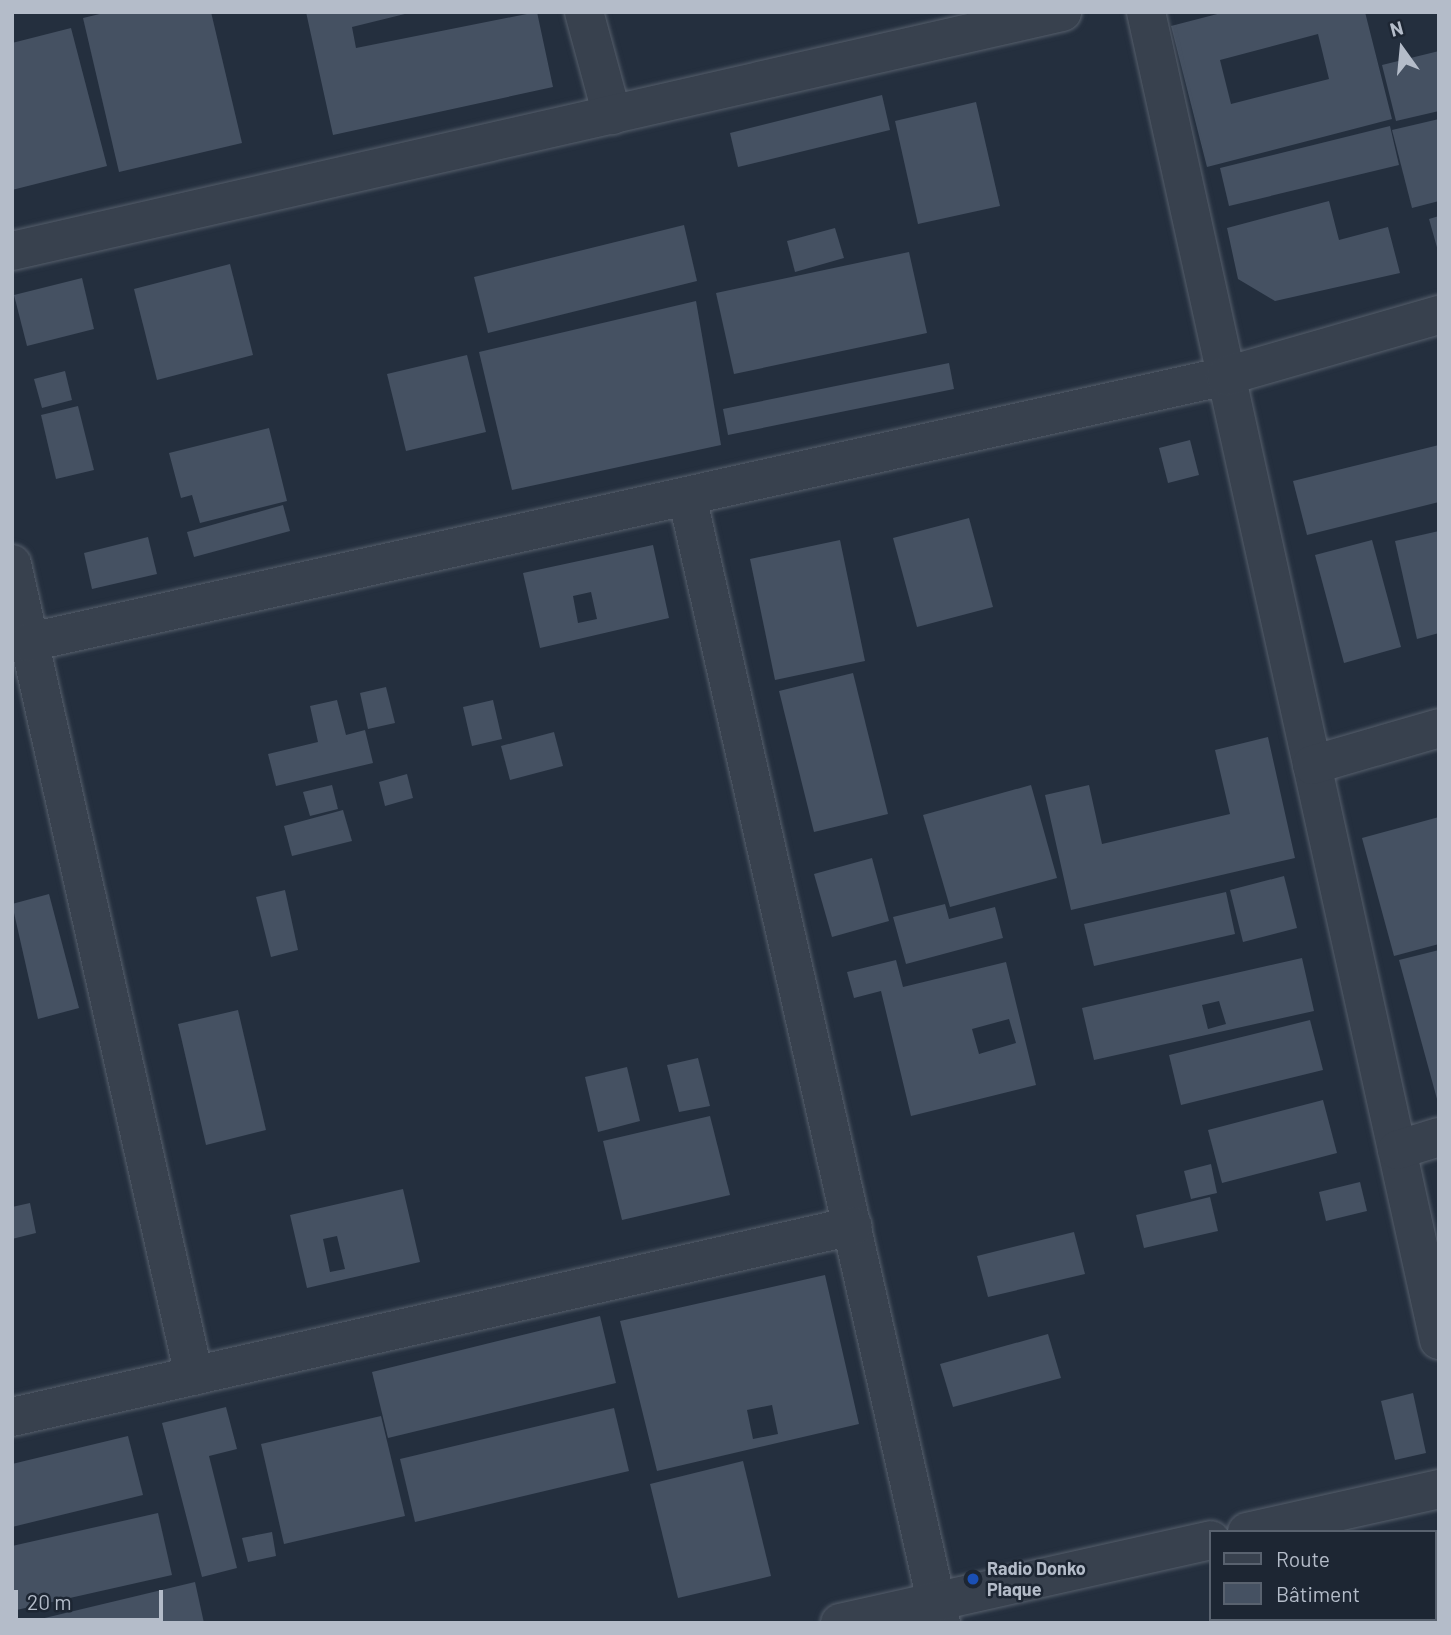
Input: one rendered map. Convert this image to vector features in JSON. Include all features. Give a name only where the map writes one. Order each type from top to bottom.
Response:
[{"type":"street","points":[[584,12],[612,115]]},
{"type":"street","points":[[12,251],[1062,12]]},
{"type":"street","points":[[1146,12],[1439,1340]]},
{"type":"street","points":[[30,642],[1226,376],[1439,315]]},
{"type":"street","points":[[687,496],[938,1612]]},
{"type":"street","points":[[12,564],[194,1376]]},
{"type":"street","points":[[1312,765],[1439,728]]},
{"type":"street","points":[[1397,1150],[1439,1138]]},
{"type":"street","points":[[12,1417],[853,1226]]},
{"type":"street","points":[[1256,1530],[1439,1489]]},
{"type":"street","points":[[840,1623],[938,1612],[1210,1540]]},
{"type":"building","points":[[108,12],[211,12],[242,143],[119,172],[83,18]]},
{"type":"building","points":[[306,12],[413,12],[352,27],[356,48],[537,12],[553,87],[333,135]]},
{"type":"building","points":[[1225,12],[1365,12],[1392,119],[1207,167],[1171,26]],"holes":[[[1318,34],[1329,79],[1231,104],[1220,60]]]},
{"type":"building","points":[[71,28],[107,166],[12,190],[12,43]]},
{"type":"building","points":[[1439,51],[1439,111],[1396,121],[1382,65]]},
{"type":"building","points":[[882,95],[890,130],[738,167],[730,133]]},
{"type":"building","points":[[976,102],[1000,206],[918,224],[895,121]]},
{"type":"building","points":[[1439,119],[1439,201],[1412,208],[1392,130]]},
{"type":"building","points":[[1390,126],[1399,165],[1229,206],[1220,168]]},
{"type":"building","points":[[1329,201],[1339,240],[1388,227],[1400,273],[1275,301],[1238,279],[1227,228]]},
{"type":"building","points":[[1439,216],[1439,251],[1438,251],[1429,219]]},
{"type":"building","points":[[684,225],[697,281],[488,333],[474,277]]},
{"type":"building","points":[[835,228],[844,258],[795,272],[787,241]]},
{"type":"building","points":[[909,252],[927,333],[734,374],[716,293]]},
{"type":"building","points":[[230,264],[253,355],[157,380],[134,289]]},
{"type":"building","points":[[82,278],[94,329],[27,346],[14,295]]},
{"type":"building","points":[[696,301],[721,445],[512,490],[479,352]]},
{"type":"building","points":[[467,355],[486,432],[406,451],[387,374]]},
{"type":"building","points":[[949,363],[954,389],[728,435],[723,409]]},
{"type":"building","points":[[65,371],[72,400],[42,408],[34,379]]},
{"type":"building","points":[[78,406],[94,470],[56,479],[41,415]]},
{"type":"building","points":[[269,428],[287,501],[200,523],[192,495],[181,498],[169,453]]},
{"type":"building","points":[[1190,440],[1199,475],[1168,483],[1159,448]]},
{"type":"building","points":[[1439,445],[1439,502],[1307,535],[1293,481]]},
{"type":"building","points":[[283,505],[290,531],[194,557],[187,532]]},
{"type":"building","points":[[969,518],[993,607],[917,627],[893,538]]},
{"type":"building","points":[[1439,531],[1439,633],[1417,639],[1395,541]]},
{"type":"building","points":[[148,537],[157,574],[92,589],[84,553]]},
{"type":"building","points":[[840,540],[865,661],[775,680],[750,559]]},
{"type":"building","points":[[1372,540],[1401,647],[1344,663],[1315,555]]},
{"type":"building","points":[[653,545],[669,618],[540,648],[523,573]],"holes":[[[591,592],[597,619],[578,623],[573,596]]]},
{"type":"building","points":[[853,673],[888,814],[814,832],[779,691]]},
{"type":"building","points":[[386,687],[395,723],[368,729],[360,693]]},
{"type":"building","points":[[337,700],[346,735],[365,730],[373,763],[276,786],[268,754],[318,742],[310,706]]},
{"type":"building","points":[[493,700],[502,739],[472,746],[463,707]]},
{"type":"building","points":[[554,732],[563,766],[510,780],[501,746]]},
{"type":"building","points":[[1268,737],[1295,858],[1071,910],[1045,795],[1089,785],[1102,844],[1230,814],[1215,750]]},
{"type":"building","points":[[407,774],[413,798],[385,806],[379,782]]},
{"type":"building","points":[[332,785],[338,809],[310,816],[303,792]]},
{"type":"building","points":[[1031,785],[1057,878],[950,907],[923,815]]},
{"type":"building","points":[[343,810],[352,841],[292,856],[284,826]]},
{"type":"building","points":[[1439,817],[1439,944],[1394,956],[1362,838]]},
{"type":"building","points":[[872,858],[889,921],[832,937],[814,874]]},
{"type":"building","points":[[1284,876],[1297,928],[1243,942],[1230,890]]},
{"type":"building","points":[[285,890],[298,950],[271,957],[256,897]]},
{"type":"building","points":[[1226,892],[1235,934],[1094,966],[1084,924]]},
{"type":"building","points":[[49,894],[79,1008],[38,1019],[12,904]]},
{"type":"building","points":[[945,904],[949,919],[995,907],[1003,938],[906,964],[893,917]]},
{"type":"building","points":[[1439,950],[1439,1098],[1437,1099],[1399,960]]},
{"type":"building","points":[[1302,958],[1314,1011],[1094,1060],[1082,1008]],"holes":[[[1219,1001],[1226,1024],[1208,1029],[1202,1005]]]},
{"type":"building","points":[[896,960],[903,987],[1006,962],[1036,1085],[911,1116],[881,991],[854,998],[847,972]],"holes":[[[1009,1019],[1016,1043],[979,1054],[972,1029]]]},
{"type":"building","points":[[238,1010],[266,1130],[206,1145],[178,1024]]},
{"type":"building","points":[[1310,1020],[1323,1070],[1181,1105],[1169,1055]]},
{"type":"building","points":[[698,1058],[710,1106],[679,1112],[667,1065]]},
{"type":"building","points":[[627,1067],[640,1121],[598,1132],[585,1077]]},
{"type":"building","points":[[1323,1100],[1337,1153],[1222,1183],[1208,1130]]},
{"type":"building","points":[[710,1116],[730,1195],[622,1220],[603,1141]]},
{"type":"building","points":[[1211,1164],[1217,1193],[1191,1199],[1184,1171]]},
{"type":"building","points":[[1360,1182],[1367,1211],[1326,1221],[1319,1192]]},
{"type":"building","points":[[403,1189],[420,1262],[307,1288],[290,1215]],"holes":[[[337,1236],[345,1269],[330,1272],[323,1239]]]},
{"type":"building","points":[[1210,1197],[1218,1231],[1144,1248],[1136,1215]]},
{"type":"building","points":[[30,1203],[36,1233],[12,1239],[12,1207]]},
{"type":"building","points":[[1074,1232],[1085,1274],[988,1297],[977,1256]]},
{"type":"building","points":[[825,1275],[859,1424],[657,1471],[620,1321]],"holes":[[[772,1405],[778,1434],[753,1439],[747,1410]]]},
{"type":"building","points":[[600,1316],[616,1383],[388,1438],[372,1372]]},
{"type":"building","points":[[1048,1334],[1061,1378],[953,1407],[940,1364]]},
{"type":"building","points":[[1413,1393],[1426,1453],[1395,1460],[1381,1401]]},
{"type":"building","points":[[226,1407],[237,1449],[209,1456],[237,1568],[202,1577],[162,1423]]},
{"type":"building","points":[[614,1408],[629,1471],[415,1522],[400,1459]]},
{"type":"building","points":[[381,1416],[405,1516],[284,1544],[261,1444]]},
{"type":"building","points":[[128,1436],[143,1495],[12,1527],[12,1464]]},
{"type":"building","points":[[743,1461],[771,1576],[678,1598],[650,1484]]},
{"type":"building","points":[[158,1513],[172,1575],[12,1611],[12,1546]]},
{"type":"building","points":[[272,1532],[276,1556],[248,1562],[242,1538]]},
{"type":"building","points":[[195,1582],[204,1623],[28,1623],[28,1622]]},
{"type":"building","points":[[1439,1592],[1439,1623],[1343,1623],[1437,1621]]},
{"type":"place","name":"Radio Donko Plaque","points":[[973,1579]]}]
